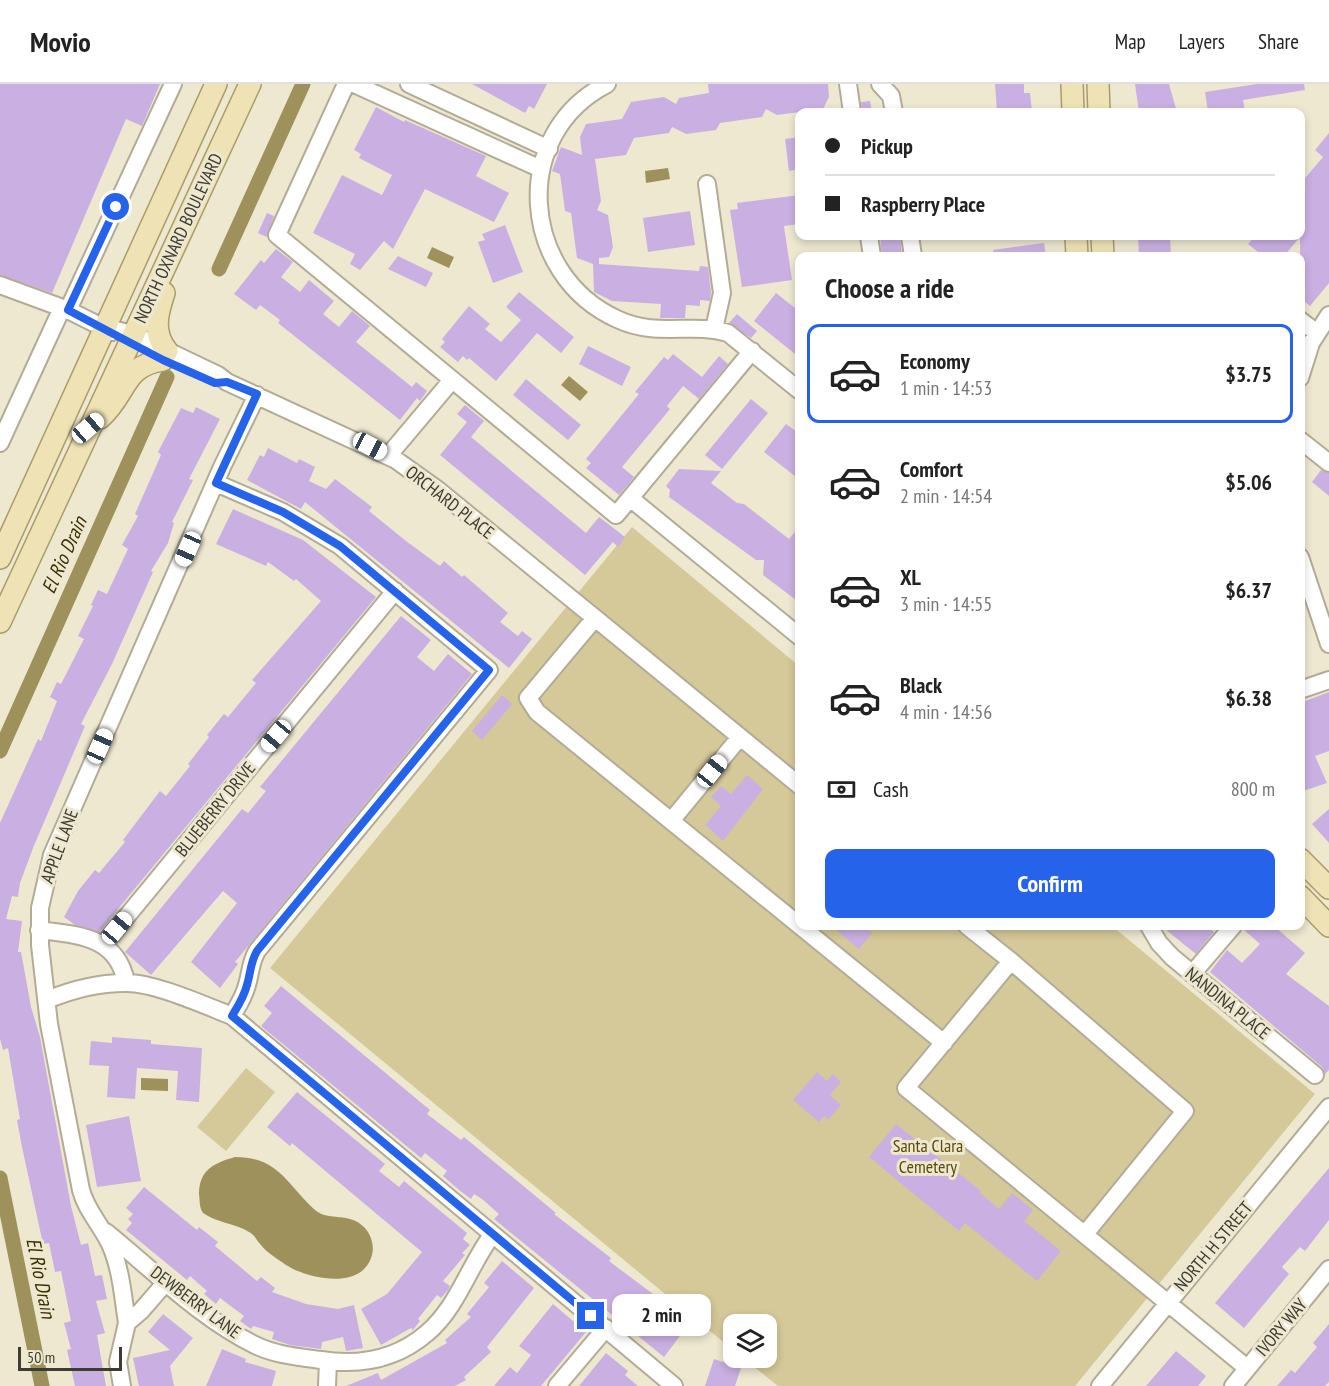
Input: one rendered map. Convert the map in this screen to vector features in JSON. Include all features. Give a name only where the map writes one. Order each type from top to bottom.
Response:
[{"type":"main road","name":"NORTH OXNARD BOULEVARD","points":[[0,558],[216,84]]},
{"type":"main road","name":"NORTH OXNARD BOULEVARD","points":[[0,622],[88,428],[250,84]]},
{"type":"main road","points":[[1072,84],[1073,108]]},
{"type":"main road","points":[[1098,84],[1099,108]]},
{"type":"main road","points":[[88,428],[108,411],[120,396],[132,373],[140,366],[165,355],[156,317],[207,177]]},
{"type":"main road","points":[[1305,864],[1329,888]]},
{"type":"main road","points":[[1305,901],[1329,926]]},
{"type":"street","points":[[0,443],[173,84]]},
{"type":"street","points":[[346,84],[277,235],[616,515],[752,351]]},
{"type":"street","points":[[354,84],[541,170]]},
{"type":"street","points":[[409,84],[549,148]]},
{"type":"street","points":[[607,84],[577,106],[558,131],[541,170],[538,207],[544,239],[558,267],[578,292],[603,312],[632,325],[663,331],[714,329],[729,333],[795,387]]},
{"type":"street","points":[[848,84],[851,108]]},
{"type":"street","points":[[880,84],[891,96],[893,108]]},
{"type":"street","points":[[707,184],[722,293],[714,329]]},
{"type":"street","name":"ORCHARD PLACE","points":[[0,285],[65,309],[165,355],[218,375],[227,382],[393,459],[438,490],[795,782]]},
{"type":"street","points":[[1305,365],[1317,333],[1329,315]]},
{"type":"street","points":[[1305,324],[1317,333]]},
{"type":"street","points":[[393,459],[456,383]]},
{"type":"street","name":"APPLE LANE","points":[[122,1386],[118,1362],[127,1323],[119,1272],[110,1245],[82,1193],[47,1000],[39,930],[40,908],[52,855],[257,394]]},
{"type":"street","points":[[1305,444],[1329,463]]},
{"type":"street","points":[[216,483],[314,528],[395,591],[489,670],[257,951],[250,962],[248,983],[242,1002],[232,1016]]},
{"type":"street","points":[[630,498],[795,633]]},
{"type":"street","name":"BLUEBERRY DRIVE","points":[[104,944],[395,591]]},
{"type":"street","points":[[1306,596],[1329,644]]},
{"type":"street","points":[[595,618],[530,695],[530,704],[795,922]]},
{"type":"street","points":[[1305,688],[1329,680]]},
{"type":"street","points":[[671,821],[740,737]]},
{"type":"street","points":[[39,930],[76,935],[104,944],[123,966],[126,982]]},
{"type":"street","points":[[805,930],[944,1043]]},
{"type":"street","points":[[972,930],[1185,1111],[1085,1234]]},
{"type":"street","name":"NANDINA PLACE","points":[[1151,930],[1159,943],[1192,974],[1315,1075]]},
{"type":"street","points":[[1192,974],[1230,930]]},
{"type":"street","points":[[1011,961],[906,1088],[1247,1368]]},
{"type":"street","points":[[47,1000],[71,991],[126,982],[165,992],[232,1016],[674,1386]]},
{"type":"street","name":"NORTH H STREET","points":[[1100,1386],[1329,1107]]},
{"type":"street","name":"DEWBERRY LANE","points":[[99,1227],[226,1329],[256,1346],[287,1355],[353,1364],[377,1359],[404,1349],[428,1333],[447,1312],[470,1267],[492,1235]]},
{"type":"street","name":"IVORY WAY","points":[[1233,1386],[1329,1269]]},
{"type":"street","points":[[127,1323],[141,1311],[166,1281]]},
{"type":"street","points":[[557,1386],[606,1328]]},
{"type":"street","points":[[327,1386],[328,1361]]},
{"type":"green space","name":"Santa Clara Cemetery","points":[[632,527],[795,663],[795,930],[1117,930],[1315,1094],[1075,1386],[778,1386],[756,1368],[777,1368],[777,1314],[723,1314],[723,1342],[270,968]]},
{"type":"green space","points":[[246,1068],[275,1092],[226,1151],[197,1127]]},
{"type":"shaded area","points":[[668,168],[670,179],[646,183],[645,171]]},
{"type":"shaded area","points":[[432,247],[454,257],[449,268],[427,258]]},
{"type":"shaded area","points":[[569,376],[588,392],[580,401],[561,385]]},
{"type":"shaded area","points":[[141,1078],[168,1079],[168,1091],[141,1090]]},
{"type":"shaded area","points":[[235,1157],[250,1158],[272,1167],[321,1214],[346,1218],[365,1228],[371,1238],[373,1250],[365,1268],[356,1275],[345,1278],[333,1279],[307,1274],[286,1265],[273,1256],[249,1232],[203,1213],[199,1194],[205,1173],[214,1165]]},
{"type":"building","points":[[0,84],[160,84],[142,126],[126,119],[52,293],[0,275]]},
{"type":"building","points":[[472,84],[547,84],[534,109],[529,106],[525,113]]},
{"type":"building","points":[[708,84],[828,84],[829,97],[824,108],[795,108],[795,113],[777,115],[766,109],[762,117],[720,123],[716,130],[686,134],[672,127],[669,133],[634,138],[626,155],[595,159],[601,201],[597,210],[608,215],[613,247],[609,257],[599,258],[599,264],[699,271],[700,266],[708,267],[710,301],[700,300],[700,306],[686,305],[685,318],[660,318],[661,304],[612,301],[594,292],[593,264],[577,258],[571,213],[565,211],[560,174],[552,171],[561,147],[582,155],[580,137],[586,124],[622,119],[631,102],[664,97],[676,104],[679,98],[709,93]]},
{"type":"building","points":[[995,84],[1024,84],[1024,93],[1030,93],[1032,108],[997,108]]},
{"type":"building","points":[[1135,84],[1169,84],[1176,108],[1138,108]]},
{"type":"building","points":[[1257,84],[1304,84],[1305,90],[1243,100],[1244,108],[1207,108],[1205,92]]},
{"type":"building","points":[[870,101],[871,108],[862,108],[861,102]]},
{"type":"building","points":[[376,107],[404,122],[405,120],[486,156],[476,176],[509,193],[494,222],[425,189],[393,249],[384,241],[360,270],[350,264],[355,254],[313,233],[342,175],[382,195],[392,175],[359,158],[361,154],[354,150]]},
{"type":"building","points":[[1329,133],[1329,283],[1310,306],[1305,302],[1305,252],[1300,252],[1300,240],[1305,240],[1305,178],[1323,157],[1315,150]]},
{"type":"building","points":[[795,138],[795,170],[789,171],[785,139]]},
{"type":"building","points":[[795,196],[795,225],[784,226],[792,280],[742,287],[730,210],[738,209],[737,203]]},
{"type":"building","points":[[690,211],[695,245],[648,252],[643,218]]},
{"type":"building","points":[[267,213],[274,216],[267,237],[258,233]]},
{"type":"building","points":[[505,225],[523,272],[493,283],[478,242],[485,240],[482,234]]},
{"type":"building","points":[[880,240],[900,240],[902,252],[882,252]]},
{"type":"building","points":[[1138,240],[1170,240],[1171,252],[1139,252]]},
{"type":"building","points":[[1252,240],[1297,240],[1287,252],[1258,252],[1248,244]]},
{"type":"building","points":[[1044,243],[1045,252],[993,252],[993,250]]},
{"type":"building","points":[[276,249],[293,262],[281,277],[300,292],[309,280],[334,301],[323,314],[339,327],[352,311],[370,326],[356,342],[412,387],[416,382],[427,391],[420,401],[417,398],[400,420],[278,323],[280,320],[260,305],[256,310],[234,294],[261,260],[264,263]]},
{"type":"building","points":[[398,256],[433,273],[426,287],[388,269]]},
{"type":"building","points":[[519,292],[574,337],[561,353],[537,333],[496,381],[469,358],[467,360],[463,356],[458,362],[440,347],[445,342],[442,339],[469,306],[490,324],[485,329],[501,342],[521,320],[506,307]]},
{"type":"building","points":[[776,293],[795,308],[795,354],[754,321]]},
{"type":"building","points":[[737,314],[757,331],[751,338],[729,323]]},
{"type":"building","points":[[588,346],[631,367],[622,386],[579,364]]},
{"type":"building","points":[[673,354],[702,377],[719,356],[728,364],[699,399],[683,386],[667,406],[670,409],[622,467],[634,477],[619,495],[586,468],[591,463],[586,459],[639,394],[635,392],[664,357],[668,360]]},
{"type":"building","points":[[526,379],[581,425],[568,440],[513,395]]},
{"type":"building","points":[[751,399],[768,413],[722,469],[705,455]]},
{"type":"building","points":[[465,405],[484,421],[471,437],[586,533],[599,517],[625,537],[618,547],[613,542],[585,575],[440,455],[467,422],[457,414]]},
{"type":"building","points":[[196,407],[220,419],[189,479],[193,480],[172,522],[174,523],[168,543],[151,571],[153,572],[112,664],[81,724],[85,726],[33,848],[20,883],[18,897],[12,896],[6,919],[22,921],[18,952],[21,952],[31,1007],[40,1037],[71,1206],[81,1245],[88,1243],[95,1276],[102,1275],[107,1299],[96,1301],[105,1333],[97,1335],[106,1386],[75,1386],[67,1350],[71,1349],[64,1323],[71,1321],[61,1271],[55,1272],[49,1243],[43,1244],[17,1120],[20,1119],[8,1048],[3,1050],[0,1039],[0,823],[38,739],[41,741],[57,701],[50,697],[57,682],[61,684],[84,639],[78,636],[98,590],[107,594],[128,549],[122,545],[138,516],[135,514],[161,455],[158,452],[181,408],[193,413]]},
{"type":"building","points":[[786,424],[795,430],[795,476],[764,452]]},
{"type":"building","points":[[268,448],[297,463],[299,459],[315,467],[309,481],[326,489],[335,479],[372,507],[369,511],[406,541],[440,566],[444,561],[462,577],[464,575],[508,613],[500,622],[518,636],[522,631],[532,639],[509,668],[305,502],[301,509],[247,480],[260,455],[264,457]]},
{"type":"building","points":[[679,469],[721,471],[711,483],[737,503],[744,504],[789,539],[795,532],[795,599],[763,575],[764,560],[756,560],[669,497],[670,490],[666,486]]},
{"type":"building","points":[[1321,470],[1329,473],[1329,496],[1312,482]]},
{"type":"building","points":[[233,509],[303,540],[376,597],[99,932],[75,925],[64,917],[78,891],[95,870],[99,873],[125,842],[123,840],[160,791],[166,796],[190,766],[188,764],[209,737],[207,735],[224,714],[228,717],[256,683],[252,680],[321,601],[296,579],[294,581],[268,562],[266,566],[216,544]]},
{"type":"building","points":[[401,616],[431,640],[417,657],[434,671],[448,654],[472,674],[235,962],[238,964],[220,988],[191,962],[237,903],[223,891],[151,975],[125,952],[242,809],[248,813],[266,791],[260,787]]},
{"type":"building","points":[[1329,692],[1329,751],[1315,756],[1327,783],[1305,790],[1305,701]]},
{"type":"building","points":[[502,695],[512,704],[482,740],[472,731]]},
{"type":"building","points":[[747,775],[763,789],[723,841],[705,825],[721,806],[711,797],[721,786],[731,794]]},
{"type":"building","points":[[1329,809],[1329,843],[1312,824]]},
{"type":"building","points":[[836,930],[868,930],[872,933],[859,949]]},
{"type":"building","points":[[1166,930],[1212,930],[1214,932],[1196,954]]},
{"type":"building","points":[[1244,930],[1279,930],[1305,953],[1286,974],[1329,1006],[1329,1070],[1325,1074],[1322,1067],[1210,972],[1227,950],[1242,963],[1260,944]]},
{"type":"building","points":[[281,986],[430,1110],[427,1114],[461,1140],[464,1137],[556,1213],[554,1214],[611,1258],[609,1261],[661,1300],[656,1305],[686,1328],[664,1357],[494,1219],[499,1214],[482,1199],[474,1194],[471,1199],[459,1190],[443,1176],[447,1171],[425,1153],[421,1158],[261,1026],[272,1013],[264,1006]]},
{"type":"building","points":[[112,1037],[151,1040],[151,1044],[202,1048],[199,1102],[176,1100],[178,1071],[137,1068],[135,1099],[107,1097],[109,1066],[89,1065],[91,1041],[112,1043]]},
{"type":"building","points":[[817,1072],[827,1081],[833,1074],[841,1082],[830,1095],[841,1105],[828,1120],[824,1116],[819,1122],[793,1100]]},
{"type":"building","points":[[297,1092],[385,1164],[379,1171],[399,1187],[404,1181],[467,1233],[463,1239],[470,1245],[462,1253],[465,1255],[443,1281],[450,1286],[448,1290],[441,1298],[437,1295],[418,1319],[420,1321],[413,1330],[411,1328],[381,1345],[361,1309],[387,1294],[422,1252],[292,1143],[290,1146],[267,1127]]},
{"type":"building","points":[[129,1116],[141,1181],[97,1187],[86,1125]]},
{"type":"building","points":[[896,1124],[981,1191],[979,1192],[999,1209],[1012,1193],[1033,1210],[1024,1221],[1061,1251],[1037,1281],[965,1223],[959,1231],[869,1157]]},
{"type":"building","points":[[1329,1168],[1329,1220],[1305,1251],[1300,1247],[1282,1267],[1289,1274],[1244,1328],[1215,1303]]},
{"type":"building","points":[[144,1187],[197,1230],[199,1227],[218,1242],[215,1246],[257,1281],[261,1277],[275,1288],[272,1292],[306,1304],[338,1309],[354,1305],[363,1348],[346,1351],[343,1337],[322,1342],[321,1349],[290,1345],[272,1339],[274,1332],[253,1326],[251,1329],[240,1321],[244,1316],[220,1298],[216,1304],[204,1294],[207,1291],[190,1276],[187,1280],[126,1230],[132,1223],[128,1219],[133,1214],[126,1208]]},
{"type":"building","points":[[502,1261],[534,1288],[487,1347],[491,1352],[464,1377],[466,1380],[455,1386],[346,1386],[378,1373],[381,1380],[447,1343],[445,1340],[471,1317],[467,1314],[489,1287],[484,1283]]},
{"type":"building","points":[[553,1304],[586,1332],[541,1386],[494,1386],[510,1367],[517,1373],[531,1355],[519,1346]]},
{"type":"building","points":[[163,1314],[193,1338],[170,1366],[174,1386],[139,1386],[133,1358],[170,1350],[148,1332]]},
{"type":"building","points":[[1329,1324],[1329,1382],[1325,1386],[1277,1386],[1291,1370],[1295,1373],[1317,1347],[1313,1343]]},
{"type":"building","points":[[222,1349],[246,1359],[245,1362],[276,1371],[272,1386],[206,1386]]},
{"type":"building","points":[[1176,1351],[1206,1376],[1198,1386],[1146,1386]]},
{"type":"building","points":[[606,1353],[628,1371],[625,1375],[638,1386],[579,1386]]},
{"type":"building","points":[[714,1359],[723,1362],[723,1368],[741,1368],[735,1386],[705,1386]]},
{"type":"waterway","points":[[219,269],[303,84]]},
{"type":"waterway","name":"El Rio Drain","points":[[0,751],[167,377]]},
{"type":"waterway","name":"El Rio Drain","points":[[0,1178],[42,1386]]},
{"type":"route","points":[[116,207],[68,310],[163,360],[215,383],[227,382],[257,394],[216,483],[314,528],[340,546],[489,670],[257,951],[250,962],[248,983],[242,1002],[232,1016],[591,1316]]}]
